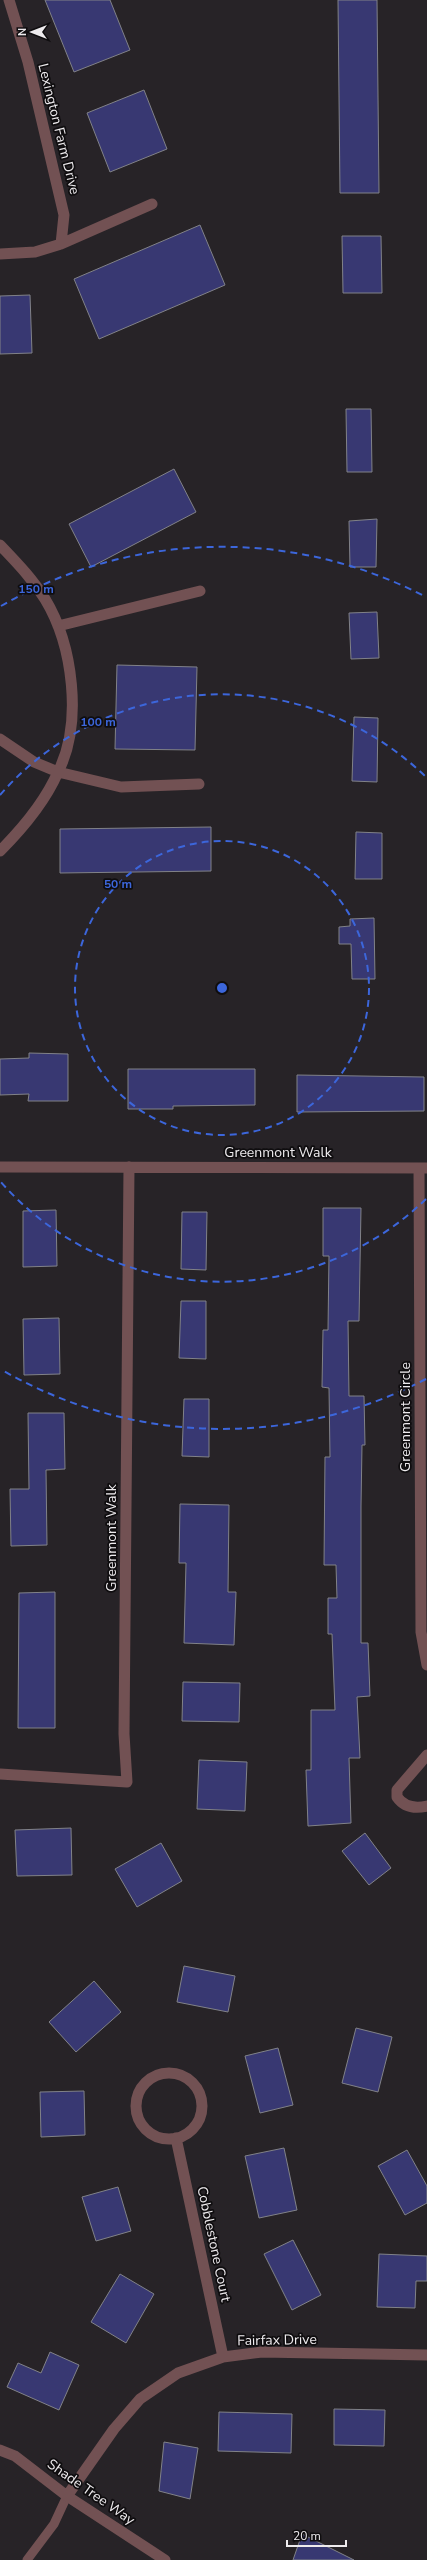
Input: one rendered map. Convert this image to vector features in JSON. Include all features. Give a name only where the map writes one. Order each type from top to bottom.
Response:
[{"type":"street","name":"Lexington Farm Drive","points":[[9,0],[28,62],[64,215],[61,244]]},
{"type":"street","points":[[0,254],[35,252],[61,244],[152,204]]},
{"type":"street","points":[[0,545],[29,575],[45,599],[58,626],[72,679],[73,708],[70,738],[49,792],[0,851]]},
{"type":"street","points":[[58,626],[200,591]]},
{"type":"street","points":[[0,739],[34,762],[58,772],[121,787],[199,784]]},
{"type":"street","name":"Greenmont Walk","points":[[0,1774],[127,1782],[124,1734],[129,1167]]},
{"type":"street","name":"Greenmont Walk","points":[[0,1168],[423,1168]]},
{"type":"street","name":"Greenmont Circle","points":[[423,1168],[421,1632],[427,1665]]},
{"type":"street","points":[[427,1755],[402,1781],[396,1790],[396,1797],[405,1805],[413,1808],[427,1806]]},
{"type":"street","points":[[170,2072],[185,2077],[197,2088],[201,2098],[202,2108],[194,2128],[176,2138],[164,2139],[153,2135],[144,2128],[138,2119],[136,2108],[139,2091],[150,2078],[170,2072]]},
{"type":"street","name":"Cobblestone Court","points":[[176,2138],[223,2357]]},
{"type":"street","name":"Fairfax Drive","points":[[67,2496],[114,2429],[140,2399],[178,2373],[223,2357],[262,2352],[427,2355]]},
{"type":"street","name":"Shade Tree Way","points":[[0,2450],[15,2456],[67,2496],[165,2560]]},
{"type":"lane","points":[[28,2560],[54,2524],[67,2496]]},
{"type":"building","points":[[45,0],[110,0],[130,50],[74,72]]},
{"type":"building","points":[[338,0],[377,0],[379,193],[340,193]]},
{"type":"building","points":[[144,90],[167,149],[110,172],[87,113]]},
{"type":"building","points":[[200,225],[225,285],[99,339],[74,279]]},
{"type":"building","points":[[342,236],[381,236],[382,293],[343,293]]},
{"type":"building","points":[[30,295],[32,353],[0,354],[0,296]]},
{"type":"building","points":[[346,409],[371,409],[372,472],[347,472]]},
{"type":"building","points":[[174,469],[196,512],[91,567],[69,524]]},
{"type":"building","points":[[377,519],[376,567],[350,567],[349,521]]},
{"type":"building","points":[[377,612],[379,658],[351,659],[349,613]]},
{"type":"building","points":[[117,665],[197,667],[195,750],[115,749]]},
{"type":"building","points":[[354,717],[378,718],[377,782],[352,781]]},
{"type":"building","points":[[211,827],[211,871],[60,873],[60,829]]},
{"type":"building","points":[[356,832],[382,833],[382,879],[355,879]]},
{"type":"building","points":[[374,918],[375,979],[352,979],[351,944],[339,944],[339,927],[350,926],[350,919]]},
{"type":"building","points":[[29,1053],[68,1054],[68,1101],[28,1101],[29,1094],[0,1095],[0,1059],[29,1058]]},
{"type":"building","points":[[128,1069],[255,1069],[255,1105],[173,1106],[173,1109],[128,1109]]},
{"type":"building","points":[[297,1075],[424,1077],[424,1111],[297,1112]]},
{"type":"building","points":[[323,1208],[361,1208],[359,1321],[348,1321],[349,1396],[364,1396],[365,1445],[362,1445],[361,1506],[361,1643],[368,1643],[370,1696],[357,1697],[360,1758],[349,1758],[351,1823],[308,1826],[306,1770],[311,1770],[311,1710],[335,1710],[332,1634],[328,1634],[328,1598],[337,1598],[336,1565],[324,1565],[325,1457],[330,1457],[329,1388],[322,1387],[323,1330],[328,1330],[329,1256],[323,1256]]},
{"type":"building","points":[[56,1210],[57,1266],[23,1267],[23,1211]]},
{"type":"building","points":[[182,1212],[207,1212],[206,1270],[181,1269]]},
{"type":"building","points":[[181,1301],[206,1301],[206,1359],[179,1358]]},
{"type":"building","points":[[59,1318],[60,1374],[24,1375],[23,1319]]},
{"type":"building","points":[[184,1399],[209,1399],[209,1457],[182,1456]]},
{"type":"building","points":[[28,1413],[64,1413],[65,1469],[46,1470],[47,1545],[11,1546],[10,1489],[29,1489]]},
{"type":"building","points":[[180,1504],[229,1505],[228,1592],[236,1592],[234,1645],[184,1643],[186,1563],[179,1563]]},
{"type":"building","points":[[55,1592],[55,1728],[18,1728],[19,1593]]},
{"type":"building","points":[[183,1682],[240,1683],[239,1722],[182,1721]]},
{"type":"building","points":[[199,1760],[247,1762],[245,1811],[197,1809]]},
{"type":"building","points":[[71,1828],[72,1875],[17,1876],[15,1830]]},
{"type":"building","points":[[365,1833],[391,1868],[369,1885],[342,1851]]},
{"type":"building","points":[[161,1843],[182,1881],[137,1907],[115,1869]]},
{"type":"building","points":[[184,1966],[235,1976],[228,2012],[177,2002]]},
{"type":"building","points":[[94,1981],[121,2012],[76,2052],[49,2022]]},
{"type":"building","points":[[356,2028],[392,2037],[378,2092],[342,2083]]},
{"type":"building","points":[[278,2048],[293,2105],[260,2113],[245,2056]]},
{"type":"building","points":[[84,2091],[85,2135],[41,2137],[40,2092]]},
{"type":"building","points":[[284,2148],[297,2210],[259,2218],[245,2156]]},
{"type":"building","points":[[407,2150],[427,2186],[427,2203],[405,2215],[378,2166]]},
{"type":"building","points":[[118,2187],[131,2231],[96,2241],[82,2197]]},
{"type":"building","points":[[293,2240],[321,2295],[292,2310],[264,2254]]},
{"type":"building","points":[[379,2254],[427,2256],[427,2281],[416,2281],[415,2308],[377,2307]]},
{"type":"building","points":[[120,2274],[154,2294],[126,2343],[91,2322]]},
{"type":"building","points":[[50,2352],[79,2365],[59,2410],[7,2387],[18,2363],[41,2373]]},
{"type":"building","points":[[334,2409],[385,2410],[384,2446],[334,2445]]},
{"type":"building","points":[[219,2412],[292,2414],[291,2453],[218,2451]]},
{"type":"building","points":[[164,2442],[198,2448],[190,2499],[159,2491]]},
{"type":"building","points":[[302,2534],[354,2560],[293,2560]]}]
